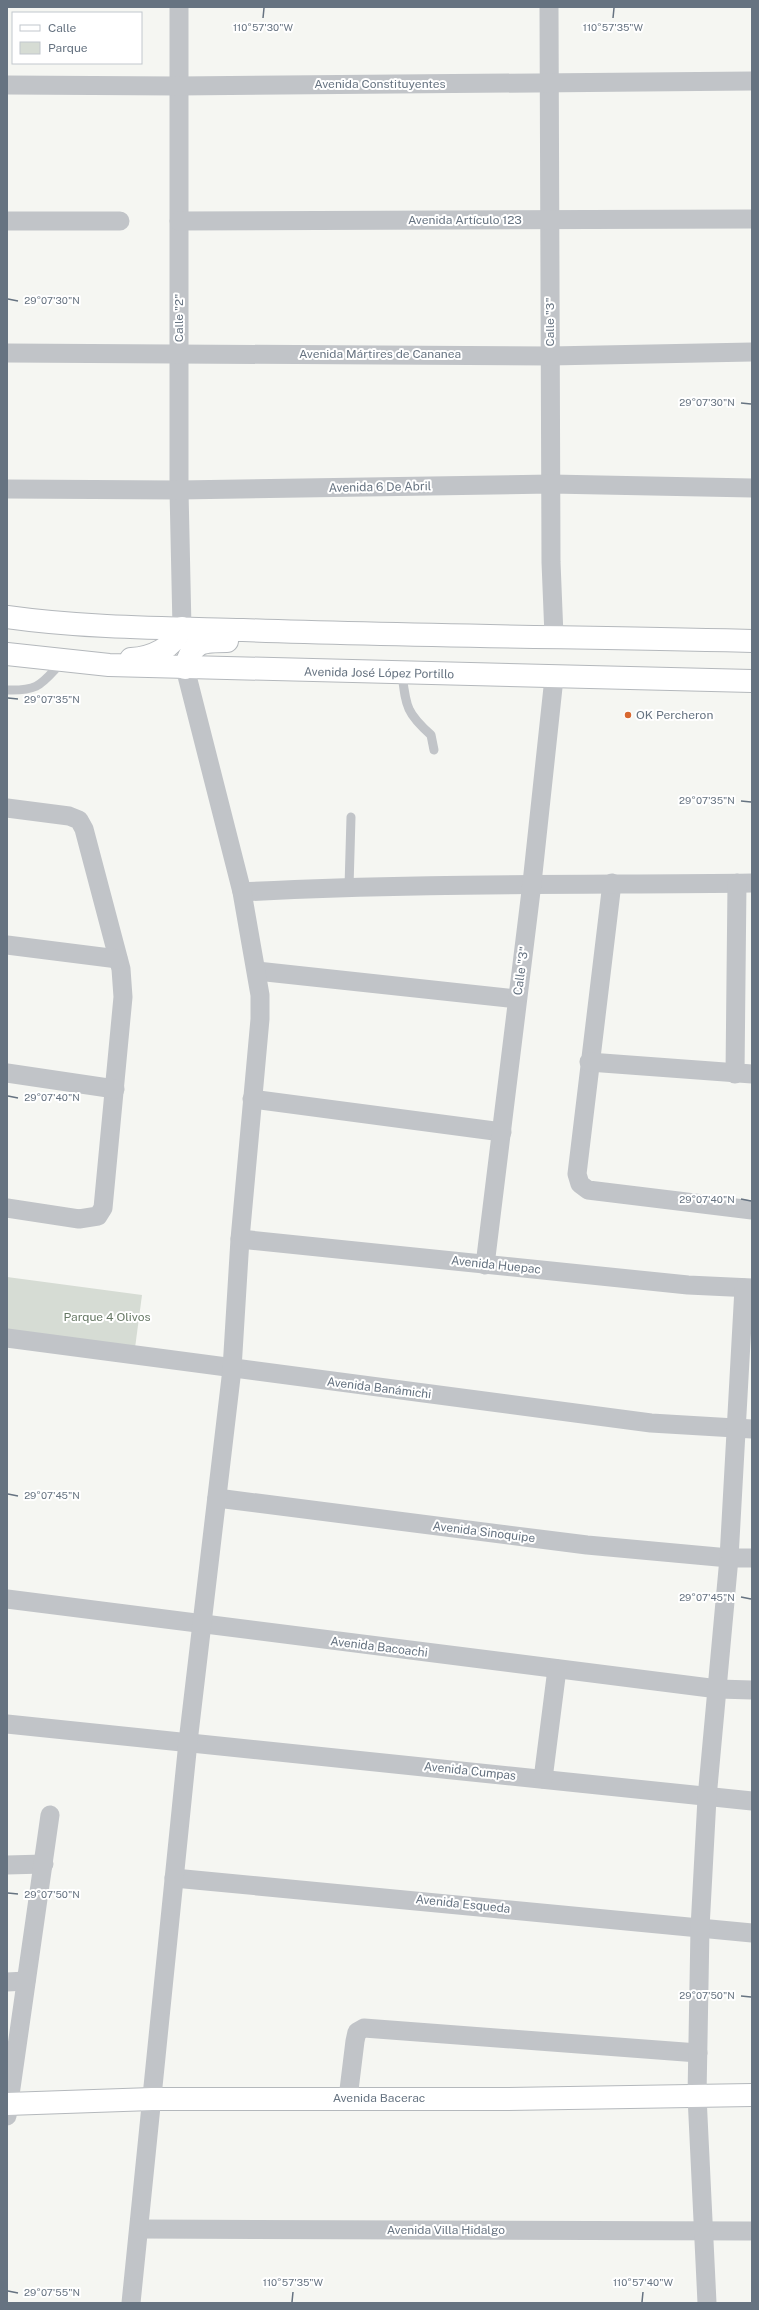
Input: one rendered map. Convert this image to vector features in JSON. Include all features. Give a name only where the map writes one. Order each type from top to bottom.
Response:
[{"type":"main road","points":[[7,617],[61,623],[338,634],[554,636],[752,641]]},
{"type":"main road","points":[[64,660],[145,658],[169,645],[182,628]]},
{"type":"main road","points":[[186,668],[193,649],[198,644],[206,641],[289,640],[338,634]]},
{"type":"main road","name":"Avenida José López Portillo","points":[[7,654],[109,665],[186,668],[554,678],[752,681]]},
{"type":"main road","name":"Avenida Bacerac","points":[[8,2108],[152,2099],[505,2099],[752,2095]]},
{"type":"street","name":"Calle \"2\"","points":[[179,7],[179,490],[182,628]]},
{"type":"street","name":"Calle \"3\"","points":[[549,7],[551,220],[551,562],[554,636]]},
{"type":"street","name":"Avenida Constituyentes","points":[[7,85],[178,86],[752,81]]},
{"type":"street","name":"Avenida Artículo 123","points":[[179,221],[752,218]]},
{"type":"street","points":[[7,221],[120,221]]},
{"type":"street","name":"Avenida Mártires de Cananea","points":[[7,353],[550,356],[752,352]]},
{"type":"street","name":"Avenida 6 De Abril","points":[[7,490],[179,490],[551,484],[752,488]]},
{"type":"street","points":[[131,2303],[188,1742],[232,1368],[240,1239],[260,1019],[260,995],[257,971],[242,892],[186,668]]},
{"type":"street","name":"Calle \"3\"","points":[[485,1265],[532,883],[554,678]]},
{"type":"street","points":[[7,808],[69,816],[79,820],[84,829],[123,982],[116,1089],[105,1199],[98,1216],[79,1219],[7,1208]]},
{"type":"street","points":[[242,892],[349,887],[532,883],[745,883],[744,1074],[589,1062]]},
{"type":"street","points":[[612,883],[589,1062],[577,1174],[580,1184],[588,1190],[752,1210]]},
{"type":"street","points":[[7,945],[118,959]]},
{"type":"street","points":[[257,971],[517,999]]},
{"type":"street","points":[[7,1074],[116,1089]]},
{"type":"street","points":[[252,1099],[502,1132]]},
{"type":"street","name":"Avenida Huepac","points":[[240,1239],[485,1265],[748,1288]]},
{"type":"street","points":[[707,2303],[697,2096],[700,1928],[707,1798],[729,1558],[744,1429],[748,1288]]},
{"type":"street","name":"Avenida Banámichi","points":[[7,1338],[651,1424],[744,1429]]},
{"type":"street","name":"Avenida Sinoquipe","points":[[217,1498],[588,1545],[729,1558],[752,1558]]},
{"type":"street","name":"Avenida Bacoachi","points":[[7,1599],[718,1689],[752,1690]]},
{"type":"street","points":[[543,1779],[556,1669]]},
{"type":"street","name":"Avenida Cumpas","points":[[7,1724],[543,1779],[707,1798],[752,1801]]},
{"type":"street","points":[[8,2108],[50,1815]]},
{"type":"street","points":[[7,1865],[44,1864]]},
{"type":"street","name":"Avenida Esqueda","points":[[174,1878],[752,1932]]},
{"type":"street","points":[[7,1982],[26,1982]]},
{"type":"street","points":[[348,2098],[357,2032],[364,2028],[698,2053]]},
{"type":"street","name":"Avenida Villa Hidalgo","points":[[139,2229],[752,2232]]},
{"type":"lane","points":[[7,690],[37,688],[64,660]]},
{"type":"lane","points":[[402,674],[406,706],[419,724],[431,735],[434,750]]},
{"type":"lane","points":[[349,887],[351,817]]},
{"type":"green space","name":"Parque 4 Olivos","points":[[7,1277],[142,1295],[135,1348],[7,1331]]},
{"type":"place","name":"OK Percheron","points":[[628,715]]}]
